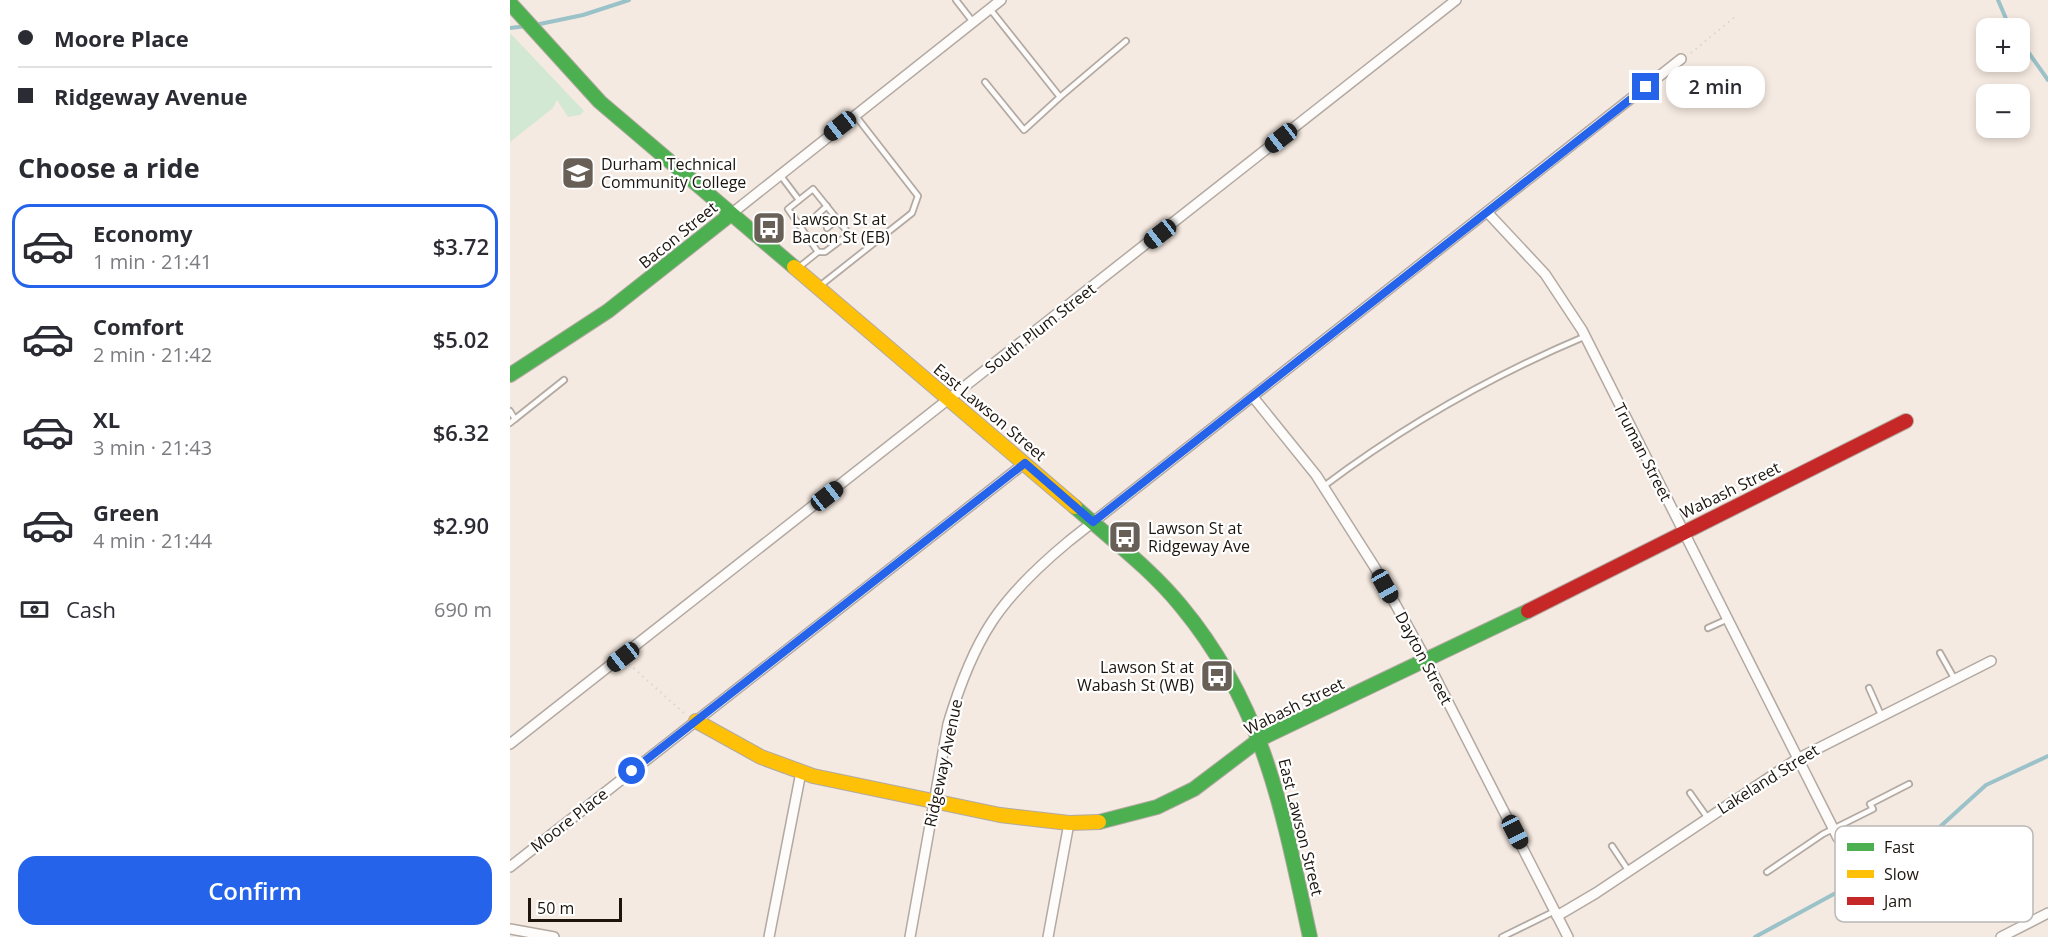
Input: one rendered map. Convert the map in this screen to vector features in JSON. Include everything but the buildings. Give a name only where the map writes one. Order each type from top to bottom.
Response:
[{"type":"street","name":"Bacon Street","points":[[510,375],[608,311],[1001,0]]},
{"type":"street","name":"South Plum Street","points":[[510,744],[1456,0]]},
{"type":"street","name":"East Lawson Street","points":[[510,3],[600,102],[1093,522],[1154,576],[1182,607],[1223,665],[1260,739],[1278,793],[1310,937]]},
{"type":"street","name":"Ridgeway Avenue","points":[[910,937],[948,724],[958,691],[982,636],[1029,574],[1681,59]]},
{"type":"street","name":"Truman Street","points":[[1487,212],[1545,274],[1586,336],[1797,759],[1834,828]]},
{"type":"street","name":"Dayton Street","points":[[1253,397],[1324,486],[1374,566],[1427,661],[1568,937]]},
{"type":"street","name":"Wabash Street","points":[[696,721],[735,745],[801,772],[934,803],[1000,815],[1070,823],[1105,822],[1157,807],[1194,789],[1260,739],[1427,661],[1906,420]]},
{"type":"street","name":"Moore Place","points":[[510,867],[1025,463]]},
{"type":"street","name":"Lakeland Street","points":[[1556,914],[1628,870],[1797,759],[1991,661]]},
{"type":"street","points":[[769,937],[801,772]]},
{"type":"street","points":[[1048,937],[1070,823]]},
{"type":"street","points":[[2033,921],[2048,913]]},
{"type":"street","points":[[2001,937],[2030,922]]},
{"type":"street","points":[[510,929],[554,937]]},
{"type":"lane","points":[[956,0],[973,22]]},
{"type":"lane","points":[[990,9],[1060,97]]},
{"type":"lane","points":[[985,82],[1024,130],[1126,41]]},
{"type":"lane","points":[[818,288],[912,213],[918,195],[855,115]]},
{"type":"lane","points":[[779,174],[799,200]]},
{"type":"lane","points":[[796,269],[818,252],[825,252],[849,234],[813,189],[788,209],[804,226],[818,252]]},
{"type":"lane","points":[[817,215],[827,206]]},
{"type":"lane","points":[[827,228],[838,219]]},
{"type":"lane","points":[[811,241],[816,237]]},
{"type":"lane","points":[[1324,486],[1428,415],[1500,376],[1586,336]]},
{"type":"lane","points":[[510,423],[564,380]]},
{"type":"lane","points":[[510,411],[515,419]]},
{"type":"lane","points":[[1708,628],[1728,619]]},
{"type":"lane","points":[[1940,653],[1954,678]]},
{"type":"lane","points":[[1869,688],[1881,715]]},
{"type":"lane","points":[[1838,826],[1873,809],[1870,804],[1910,784]]},
{"type":"lane","points":[[1690,793],[1707,817]]},
{"type":"lane","points":[[1767,872],[1834,828]]},
{"type":"lane","points":[[1612,846],[1628,870]]},
{"type":"lane","points":[[1502,937],[1556,914]]},
{"type":"path","points":[[1681,59],[1699,48],[1736,16]]},
{"type":"path","points":[[623,657],[669,702],[696,721]]},
{"type":"green space","points":[[510,33],[584,111],[580,115],[568,117],[557,100],[553,108],[510,142]]},
{"type":"waterway","points":[[535,25],[583,15],[629,0]]},
{"type":"waterway","points":[[1998,0],[2006,18]]},
{"type":"waterway","points":[[510,28],[527,26]]},
{"type":"waterway","points":[[2030,55],[2048,80]]},
{"type":"waterway","points":[[1941,826],[1986,785],[2048,756]]},
{"type":"waterway","points":[[1755,937],[1835,893]]},
{"type":"traffic: fast","points":[[510,3],[600,102],[794,267]]},
{"type":"traffic: fast","points":[[510,375],[608,311],[731,214]]},
{"type":"traffic: fast","points":[[1075,507],[1169,592],[1210,644],[1233,683],[1252,723],[1267,763],[1290,848],[1310,937]]},
{"type":"traffic: fast","points":[[1099,822],[1157,807],[1194,789],[1260,739],[1528,611]]},
{"type":"traffic: slow","points":[[794,267],[1075,507]]},
{"type":"traffic: slow","points":[[696,721],[761,757],[813,776],[1000,815],[1069,823],[1099,822]]},
{"type":"traffic: jam","points":[[1528,611],[1906,421]]},
{"type":"place","name":"Durham Technical Community College","points":[[578,173]]},
{"type":"place","name":"Lawson St at Bacon St (EB)","points":[[769,228]]},
{"type":"place","name":"Lawson St at Ridgeway Ave","points":[[1125,537]]},
{"type":"place","name":"Lawson St at Wabash St (WB)","points":[[1217,676]]},
{"type":"route","points":[[632,771],[1025,463],[1093,522],[1646,87]]}]
